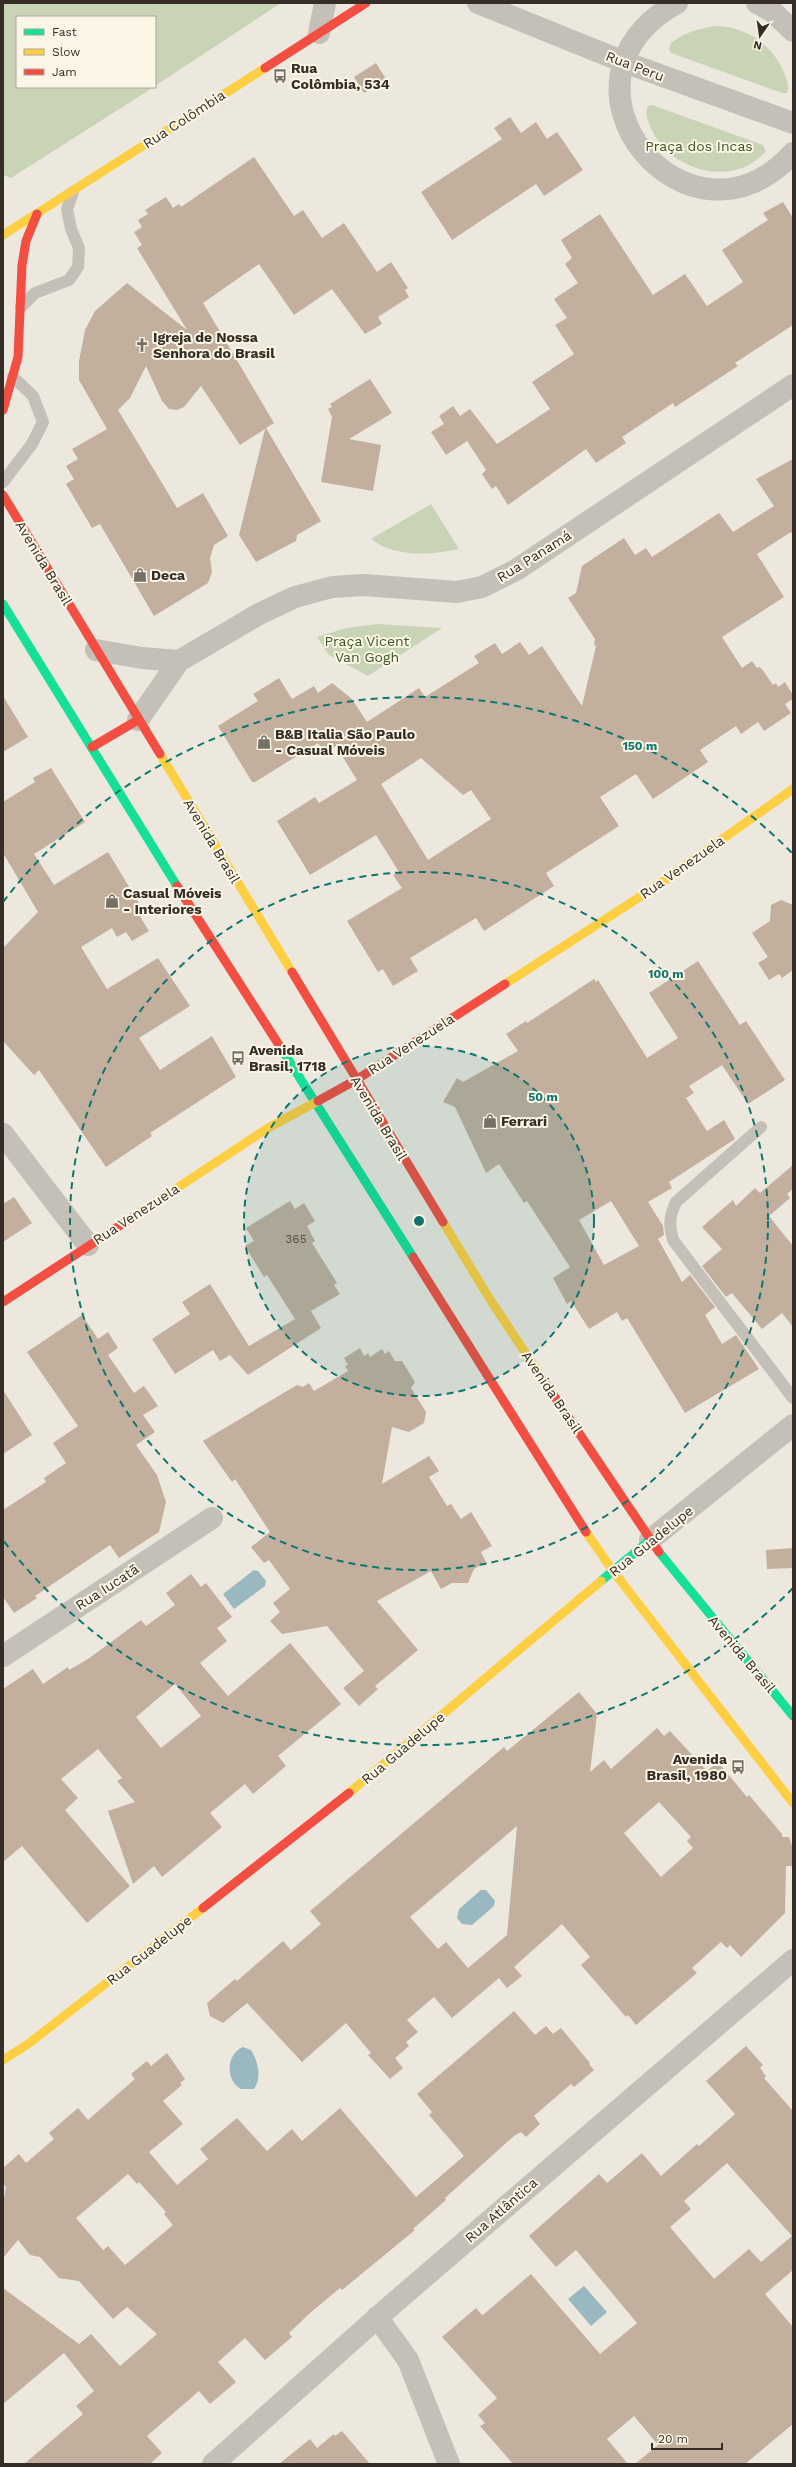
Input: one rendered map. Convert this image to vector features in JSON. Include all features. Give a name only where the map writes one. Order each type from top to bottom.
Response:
[{"type":"main road","name":"Rua Colômbia","points":[[3,234],[366,3]]},
{"type":"main road","points":[[3,410],[18,357],[22,265],[26,241],[36,214]]},
{"type":"main road","name":"Avenida Brasil","points":[[3,495],[491,1301],[650,1540],[793,1716]]},
{"type":"main road","points":[[3,604],[191,909],[316,1102],[578,1519],[613,1571],[793,1803]]},
{"type":"main road","points":[[92,747],[138,720]]},
{"type":"main road","name":"Rua Venezuela","points":[[3,1302],[268,1128],[356,1080],[652,889],[793,790]]},
{"type":"main road","name":"Rua Guadelupe","points":[[3,2060],[28,2044],[333,1807],[650,1540]]},
{"type":"street","points":[[319,33],[325,3]]},
{"type":"street","name":"Rua Peru","points":[[478,3],[624,62],[793,123]]},
{"type":"street","points":[[677,3],[663,11],[639,33],[624,62],[620,92],[625,121],[638,147],[658,169],[671,177],[699,187],[728,188],[757,180],[770,174],[793,153]]},
{"type":"street","points":[[757,3],[773,12],[793,31]]},
{"type":"street","name":"Rua Panamá","points":[[138,720],[179,660],[259,614],[294,597],[332,587],[364,585],[457,592],[482,587],[516,570],[793,385]]},
{"type":"street","points":[[96,650],[142,658],[179,660]]},
{"type":"street","points":[[3,1134],[88,1245]]},
{"type":"street","name":"Rua Guadelupe","points":[[650,1540],[793,1425]]},
{"type":"street","name":"Rua Iucatã","points":[[3,1656],[212,1518]]},
{"type":"street","name":"Rua Atlântica","points":[[213,2464],[377,2318],[793,1960]]},
{"type":"street","points":[[377,2318],[408,2360],[449,2464]]},
{"type":"lane","points":[[21,307],[35,293],[69,280],[78,267],[79,248],[71,229],[67,209],[73,190]]},
{"type":"lane","points":[[3,482],[32,444],[43,422],[33,396],[13,377]]},
{"type":"lane","points":[[761,1127],[676,1202],[670,1214],[669,1225],[673,1240],[793,1398]]},
{"type":"green space","points":[[3,3],[281,3],[156,85],[156,16],[16,16],[16,88],[152,88],[11,178],[3,175]]},
{"type":"green space","points":[[718,26],[740,30],[759,40],[767,47],[774,55],[785,75],[788,86],[787,93],[782,93],[671,53],[669,50],[671,43],[687,33],[699,29]]},
{"type":"green space","name":"Praça dos Incas","points":[[652,105],[763,145],[766,151],[752,163],[736,170],[719,172],[702,170],[685,164],[671,154],[659,141],[650,126],[647,110],[648,106]]},
{"type":"green space","points":[[431,504],[459,549],[437,553],[402,552],[381,545],[371,539]]},
{"type":"green space","name":"Praça Vicent Van Gogh","points":[[377,624],[442,628],[368,676],[329,655],[317,637],[346,628]]},
{"type":"water","points":[[254,1570],[258,1571],[266,1581],[265,1586],[234,1609],[223,1594]]},
{"type":"water","points":[[481,1890],[486,1890],[495,1901],[494,1906],[472,1925],[462,1924],[457,1918],[459,1909]]},
{"type":"water","points":[[243,2047],[251,2050],[256,2059],[258,2080],[254,2089],[241,2089],[232,2080],[230,2074],[233,2055],[237,2050]]},
{"type":"water","points":[[584,2286],[607,2312],[591,2326],[568,2299]]},
{"type":"building","points":[[376,63],[386,79],[364,93],[354,77]]},
{"type":"building","points":[[510,117],[521,133],[536,122],[547,139],[557,132],[583,170],[544,196],[536,184],[452,240],[421,192],[502,139],[494,128]]},
{"type":"building","points":[[254,157],[294,216],[303,210],[322,238],[344,223],[377,272],[391,262],[408,288],[405,290],[409,297],[378,317],[382,324],[365,334],[332,289],[294,315],[259,264],[203,303],[274,423],[266,428],[321,521],[297,535],[296,541],[256,562],[239,535],[265,429],[240,445],[201,386],[184,407],[177,410],[169,409],[162,401],[146,366],[130,398],[118,410],[177,508],[203,493],[228,536],[214,545],[210,558],[212,572],[208,583],[154,616],[100,524],[92,528],[66,484],[74,479],[66,466],[78,459],[72,449],[107,429],[79,380],[79,361],[85,330],[95,311],[127,283],[187,330],[137,248],[142,245],[134,232],[142,227],[138,220],[148,214],[145,210],[166,197],[173,208],[179,204],[181,207]]},
{"type":"building","points":[[783,202],[793,218],[793,325],[735,363],[738,366],[675,407],[673,403],[622,437],[626,443],[596,463],[586,449],[508,505],[496,486],[492,489],[482,474],[486,470],[467,441],[446,455],[431,432],[444,424],[439,416],[453,406],[460,416],[470,409],[497,444],[550,409],[532,382],[574,354],[555,325],[567,318],[554,299],[578,283],[565,264],[572,258],[561,240],[600,214],[653,295],[685,274],[707,306],[743,282],[722,250],[768,220],[763,213]]},
{"type":"building","points":[[370,379],[392,413],[349,439],[381,445],[373,491],[321,482],[332,417],[328,409],[332,407],[330,404]]},
{"type":"building","points":[[793,459],[793,535],[791,532],[757,554],[784,597],[722,637],[742,668],[752,661],[757,668],[759,667],[762,669],[773,685],[776,683],[778,687],[785,682],[793,695],[793,699],[785,704],[791,713],[764,731],[758,722],[741,734],[736,726],[700,750],[708,762],[653,799],[636,774],[600,797],[619,826],[546,873],[554,886],[484,931],[476,918],[410,958],[418,971],[393,986],[383,969],[378,972],[347,921],[402,888],[393,875],[399,872],[376,835],[310,875],[277,821],[315,797],[319,803],[357,780],[336,746],[325,753],[318,743],[255,782],[252,782],[218,726],[258,701],[253,694],[279,678],[292,699],[314,686],[318,693],[332,683],[352,699],[367,722],[419,688],[425,697],[479,663],[474,656],[495,643],[502,654],[520,642],[529,655],[542,646],[582,706],[596,646],[594,645],[595,639],[568,598],[576,593],[582,566],[624,538],[635,555],[646,548],[652,557],[719,513],[733,532],[774,506],[756,479]],"holes":[[[421,758],[463,795],[471,790],[491,819],[428,860],[381,784]]]},
{"type":"building","points":[[3,696],[28,737],[3,752]]},
{"type":"building","points":[[51,768],[85,822],[34,854],[54,885],[108,852],[143,910],[138,913],[149,931],[132,941],[126,932],[117,937],[112,928],[81,947],[107,989],[158,958],[190,1006],[139,1038],[160,1070],[212,1036],[236,1077],[150,1133],[152,1136],[106,1167],[39,1070],[34,1075],[3,1041],[3,948],[38,912],[3,853],[3,802],[35,782],[33,778]]},
{"type":"building","points":[[781,900],[793,905],[793,970],[782,978],[779,974],[769,980],[758,963],[768,957],[752,933],[770,921],[771,905]]},
{"type":"building","points":[[698,961],[740,1025],[746,1021],[785,1080],[748,1104],[722,1065],[689,1086],[694,1093],[686,1098],[707,1131],[724,1120],[735,1139],[669,1182],[672,1188],[648,1202],[663,1226],[664,1235],[658,1239],[682,1282],[690,1275],[715,1307],[705,1315],[722,1344],[736,1335],[759,1369],[685,1413],[627,1318],[622,1321],[617,1312],[589,1329],[571,1301],[567,1304],[553,1278],[570,1267],[527,1201],[524,1203],[499,1164],[486,1173],[455,1107],[443,1102],[457,1078],[463,1082],[518,1051],[506,1034],[526,1021],[527,1023],[594,979],[596,982],[598,980],[647,1058],[678,1038],[649,993]],"holes":[[[611,1201],[639,1246],[604,1265],[579,1220]]]},
{"type":"building","points":[[793,1165],[793,1189],[787,1194],[790,1198],[769,1216],[793,1246],[793,1327],[782,1313],[762,1329],[732,1293],[726,1297],[702,1266],[722,1249],[702,1227],[733,1200],[736,1206],[755,1188],[760,1193]]},
{"type":"building","points":[[14,1197],[32,1223],[3,1242],[3,1204]]},
{"type":"building","points":[[290,1201],[295,1209],[304,1203],[315,1221],[307,1226],[315,1241],[312,1243],[337,1283],[334,1285],[340,1294],[311,1311],[321,1328],[248,1375],[230,1355],[220,1361],[213,1350],[175,1374],[152,1339],[190,1314],[182,1302],[210,1284],[249,1346],[295,1319],[267,1275],[264,1277],[245,1246],[254,1241],[246,1228]]},
{"type":"building","points":[[82,1315],[98,1339],[108,1332],[118,1348],[108,1355],[134,1393],[144,1386],[158,1406],[143,1415],[155,1432],[136,1445],[157,1475],[166,1502],[159,1532],[119,1558],[110,1545],[35,1596],[37,1598],[14,1613],[3,1597],[3,1510],[46,1482],[44,1478],[66,1463],[53,1443],[78,1426],[27,1352]]},
{"type":"building","points":[[360,1348],[364,1356],[368,1353],[370,1357],[382,1349],[385,1354],[389,1351],[395,1361],[402,1361],[415,1382],[411,1388],[426,1412],[424,1423],[409,1432],[392,1427],[382,1484],[429,1456],[439,1471],[429,1477],[447,1506],[451,1504],[461,1519],[471,1512],[492,1546],[481,1552],[486,1562],[474,1569],[468,1583],[452,1583],[441,1589],[431,1571],[377,1601],[418,1650],[375,1686],[378,1689],[359,1706],[343,1688],[364,1671],[327,1626],[282,1634],[270,1621],[280,1612],[273,1603],[290,1589],[269,1560],[264,1563],[251,1547],[270,1532],[235,1479],[232,1482],[203,1441],[297,1385],[303,1387],[309,1383],[314,1391],[348,1371],[345,1366],[348,1365],[344,1358]]},
{"type":"building","points":[[3,1390],[32,1435],[3,1454]]},
{"type":"building","points":[[793,1548],[793,1568],[767,1569],[766,1550]]},
{"type":"building","points":[[191,1574],[201,1587],[206,1583],[232,1617],[217,1628],[227,1641],[200,1663],[228,1696],[290,1643],[341,1704],[278,1756],[286,1766],[253,1794],[245,1784],[210,1813],[222,1827],[162,1877],[154,1866],[133,1884],[108,1811],[135,1802],[117,1781],[122,1778],[98,1749],[61,1779],[78,1798],[65,1810],[130,1886],[87,1923],[22,1846],[3,1862],[3,1689],[33,1669],[43,1684],[68,1667],[69,1670],[88,1659],[141,1620],[146,1626],[175,1605],[166,1593]],"holes":[[[175,1684],[201,1716],[161,1748],[136,1717]]]},
{"type":"building","points":[[579,1692],[597,1714],[590,1772],[604,1760],[611,1769],[657,1728],[664,1736],[670,1731],[707,1771],[718,1762],[747,1797],[749,1795],[782,1834],[782,1837],[789,1837],[793,1849],[793,1866],[786,1866],[785,1913],[741,1957],[730,1945],[727,1948],[721,1942],[692,1968],[697,1973],[636,2025],[628,2015],[626,2017],[581,1965],[590,1957],[562,1924],[514,1967],[522,1976],[507,1988],[499,1978],[452,2018],[434,1997],[407,2020],[418,2032],[406,2042],[409,2046],[395,2058],[403,2068],[390,2079],[368,2055],[371,2053],[346,2023],[302,2062],[247,2003],[223,2023],[210,2016],[207,2003],[235,1979],[237,1981],[283,1941],[291,1950],[321,1924],[310,1911],[504,1747],[507,1751]],"holes":[[[659,1802],[691,1837],[687,1841],[693,1848],[661,1877],[624,1833]],[[517,1826],[507,1935],[468,1968],[446,1942],[438,1949],[410,1917]]]},
{"type":"building","points":[[514,2011],[535,2035],[546,2026],[553,2034],[561,2028],[594,2070],[574,2087],[571,2084],[534,2116],[540,2124],[526,2137],[521,2132],[514,2136],[445,2198],[446,2200],[413,2229],[415,2230],[342,2290],[340,2288],[310,2313],[289,2333],[292,2337],[265,2360],[245,2338],[218,2362],[236,2382],[210,2404],[199,2391],[147,2436],[162,2453],[150,2464],[24,2464],[83,2414],[76,2406],[94,2391],[64,2353],[3,2404],[3,2288],[79,2344],[91,2334],[120,2366],[157,2334],[127,2307],[113,2319],[79,2281],[59,2278],[40,2257],[30,2255],[18,2240],[3,2258],[3,2203],[6,2187],[3,2184],[3,2168],[19,2154],[26,2163],[54,2139],[49,2133],[78,2108],[88,2120],[135,2079],[131,2074],[147,2061],[151,2066],[167,2053],[185,2079],[180,2083],[182,2085],[163,2101],[183,2124],[149,2152],[177,2185],[208,2159],[200,2149],[237,2118],[267,2151],[292,2129],[302,2141],[340,2108],[416,2197],[464,2156],[429,2115],[432,2112],[417,2094]],"holes":[[[128,2174],[137,2184],[139,2182],[166,2212],[164,2214],[173,2225],[125,2265],[108,2246],[103,2250],[76,2218]]]},
{"type":"building","points":[[746,2046],[763,2065],[760,2068],[766,2076],[764,2078],[793,2111],[793,2270],[765,2294],[793,2327],[793,2424],[745,2464],[635,2464],[658,2445],[634,2416],[607,2439],[628,2464],[513,2464],[480,2426],[485,2423],[478,2415],[497,2398],[442,2337],[476,2308],[482,2315],[484,2314],[531,2274],[600,2354],[637,2323],[576,2250],[556,2267],[529,2236],[599,2174],[607,2183],[642,2153],[661,2176],[697,2144],[699,2146],[735,2114],[706,2081]],"holes":[[[727,2163],[792,2236],[761,2262],[749,2249],[714,2279],[670,2227],[691,2209],[684,2201]]]},
{"type":"building","points":[[342,2431],[370,2464],[279,2464],[310,2439],[317,2448],[334,2434],[335,2436]]},
{"type":"traffic: fast","points":[[3,604],[177,886]]},
{"type":"traffic: fast","points":[[279,1045],[413,1257]]},
{"type":"traffic: fast","points":[[601,1581],[650,1540]]},
{"type":"traffic: fast","points":[[659,1552],[793,1716]]},
{"type":"traffic: slow","points":[[3,235],[265,68]]},
{"type":"traffic: slow","points":[[160,754],[292,972]]},
{"type":"traffic: slow","points":[[505,984],[652,889],[793,789]]},
{"type":"traffic: slow","points":[[136,1215],[268,1128],[318,1101]]},
{"type":"traffic: slow","points":[[443,1222],[491,1301],[544,1381]]},
{"type":"traffic: slow","points":[[586,1532],[613,1571],[793,1803]]},
{"type":"traffic: slow","points":[[349,1793],[601,1581]]},
{"type":"traffic: slow","points":[[3,2060],[28,2044],[203,1908]]},
{"type":"traffic: jam","points":[[265,68],[366,3]]},
{"type":"traffic: jam","points":[[3,410],[18,357],[22,265],[26,241],[37,214]]},
{"type":"traffic: jam","points":[[3,495],[160,754]]},
{"type":"traffic: jam","points":[[92,747],[138,720]]},
{"type":"traffic: jam","points":[[177,886],[279,1045]]},
{"type":"traffic: jam","points":[[292,972],[443,1222]]},
{"type":"traffic: jam","points":[[318,1101],[356,1080],[505,984]]},
{"type":"traffic: jam","points":[[3,1302],[136,1215]]},
{"type":"traffic: jam","points":[[413,1257],[586,1532]]},
{"type":"traffic: jam","points":[[544,1381],[659,1552]]},
{"type":"traffic: jam","points":[[203,1908],[349,1793]]},
{"type":"place","name":"Rua Colômbia, 534","points":[[280,76]]},
{"type":"place","name":"Igreja de Nossa Senhora do Brasil","points":[[142,345]]},
{"type":"place","name":"Deca","points":[[140,575]]},
{"type":"place","name":"B&B Italia São Paulo - Casual Móveis","points":[[264,742]]},
{"type":"place","name":"Casual Móveis - Interiores","points":[[112,901]]},
{"type":"place","name":"Avenida Brasil, 1718","points":[[238,1058]]},
{"type":"place","name":"Ferrari","points":[[490,1121]]},
{"type":"place","name":"Avenida Brasil, 1980","points":[[738,1767]]}]
